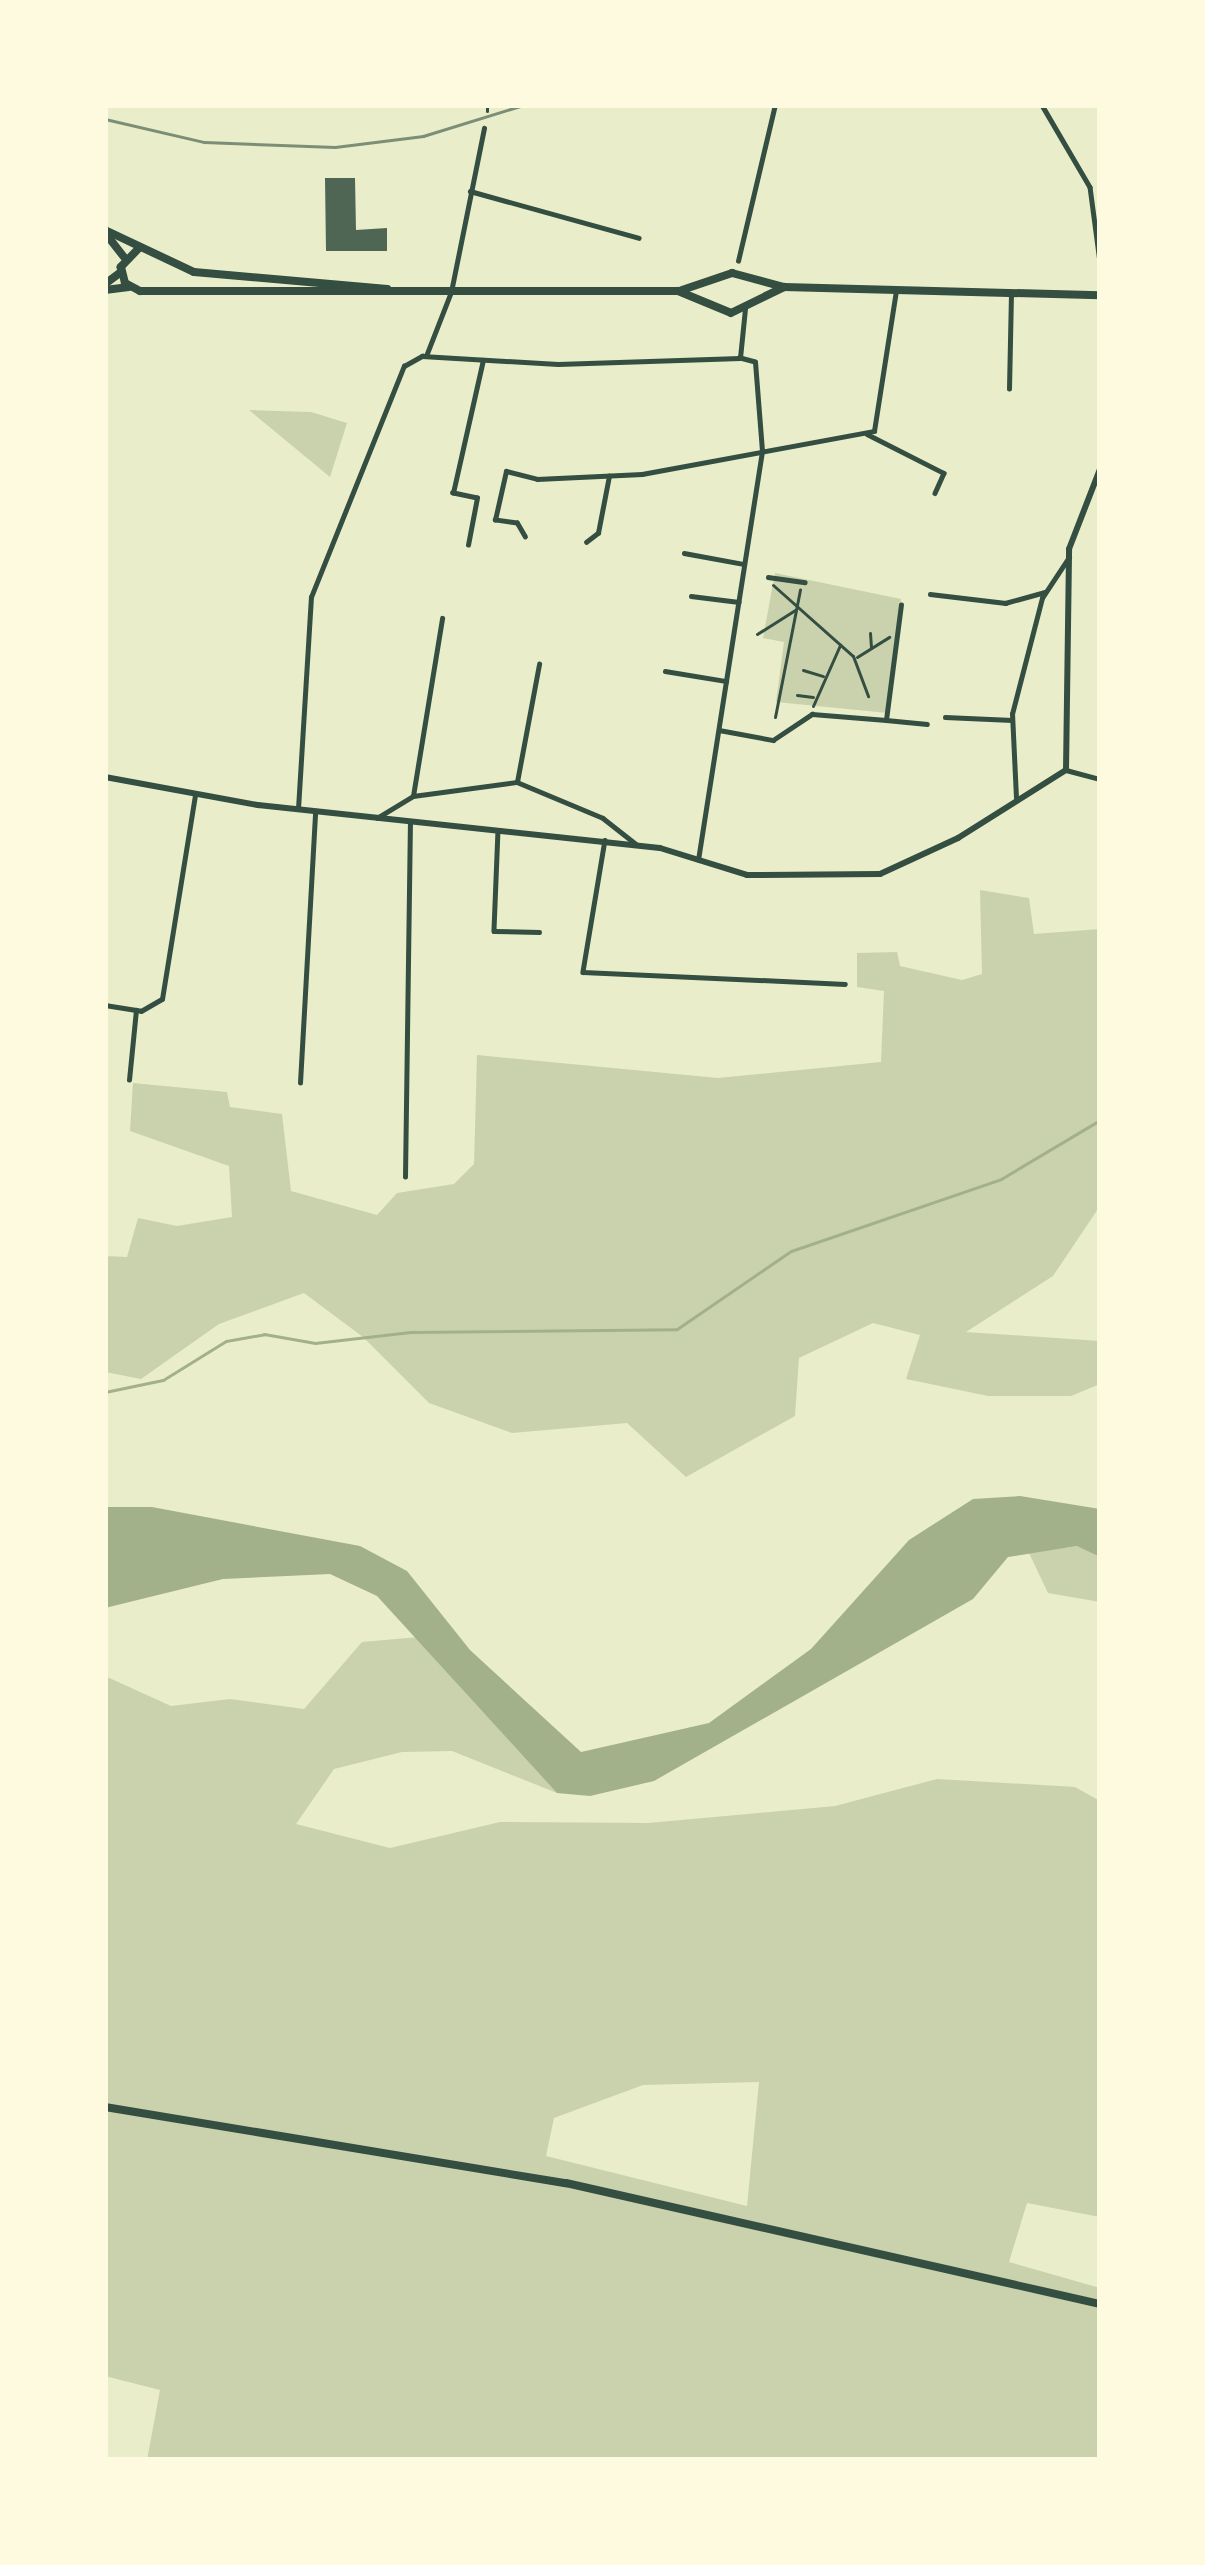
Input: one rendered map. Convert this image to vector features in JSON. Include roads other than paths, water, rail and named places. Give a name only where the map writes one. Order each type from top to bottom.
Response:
[{"type":"main road","points":[[105,232],[164,262],[247,280],[394,291]]},
{"type":"main road","points":[[105,232],[124,257]]},
{"type":"main road","points":[[105,287],[121,272],[124,257],[140,247]]},
{"type":"main road","points":[[158,286],[164,262]]},
{"type":"main road","points":[[121,272],[129,287]]},
{"type":"main road","points":[[105,287],[678,291],[732,273],[750,282],[784,286],[1100,295]]},
{"type":"main road","points":[[716,303],[719,279]]},
{"type":"main road","points":[[748,305],[750,282]]},
{"type":"main road","points":[[678,291],[731,313],[784,286]]},
{"type":"main road","points":[[105,2107],[566,2182],[1100,2304]]},
{"type":"street","points":[[739,261],[775,105]]},
{"type":"street","points":[[1042,105],[1090,187],[1100,262]]},
{"type":"street","points":[[298,809],[311,597],[362,484],[397,377],[426,356],[451,292],[484,128]]},
{"type":"street","points":[[470,191],[639,238]]},
{"type":"street","points":[[525,537],[517,523],[495,520],[506,471],[537,478],[609,476],[867,434],[880,425],[896,290]]},
{"type":"street","points":[[1009,389],[1011,292]]},
{"type":"street","points":[[740,358],[740,326],[748,305]]},
{"type":"street","points":[[731,313],[740,326]]},
{"type":"street","points":[[426,356],[484,360],[740,358],[755,362],[762,452],[698,860]]},
{"type":"street","points":[[468,544],[477,498],[453,493],[484,360]]},
{"type":"street","points":[[867,434],[944,473],[935,493]]},
{"type":"street","points":[[1016,798],[1012,720],[1045,592],[1069,557],[1100,469]]},
{"type":"street","points":[[586,542],[598,533],[609,476]]},
{"type":"street","points":[[684,553],[745,564]]},
{"type":"street","points":[[1063,773],[1069,557]]},
{"type":"street","points":[[767,578],[803,582]]},
{"type":"street","points":[[929,594],[1011,603],[1045,592]]},
{"type":"street","points":[[691,596],[739,602]]},
{"type":"street","points":[[886,720],[901,605]]},
{"type":"street","points":[[412,796],[442,618]]},
{"type":"street","points":[[517,782],[539,664]]},
{"type":"street","points":[[665,671],[726,681]]},
{"type":"street","points":[[718,730],[773,740],[812,714],[927,724]]},
{"type":"street","points":[[945,717],[1012,720]]},
{"type":"street","points":[[105,777],[258,805],[637,844],[747,875],[876,875],[958,838],[1063,773],[1100,778]]},
{"type":"street","points":[[376,818],[412,796],[517,782],[603,818],[637,844]]},
{"type":"street","points":[[105,1005],[136,1010],[162,999],[195,796]]},
{"type":"street","points":[[300,1083],[315,811]]},
{"type":"street","points":[[405,1177],[410,821]]},
{"type":"street","points":[[498,830],[494,931],[538,932]]},
{"type":"street","points":[[605,840],[583,972],[845,984]]},
{"type":"street","points":[[129,1080],[136,1010]]},
{"type":"waterway","points":[[105,1392],[163,1380],[226,1341],[264,1334],[315,1343],[410,1332],[677,1329],[791,1251],[1001,1179],[1100,1120]]},
{"type":"railway","points":[[105,119],[204,142],[335,147],[423,136],[523,105]]}]
